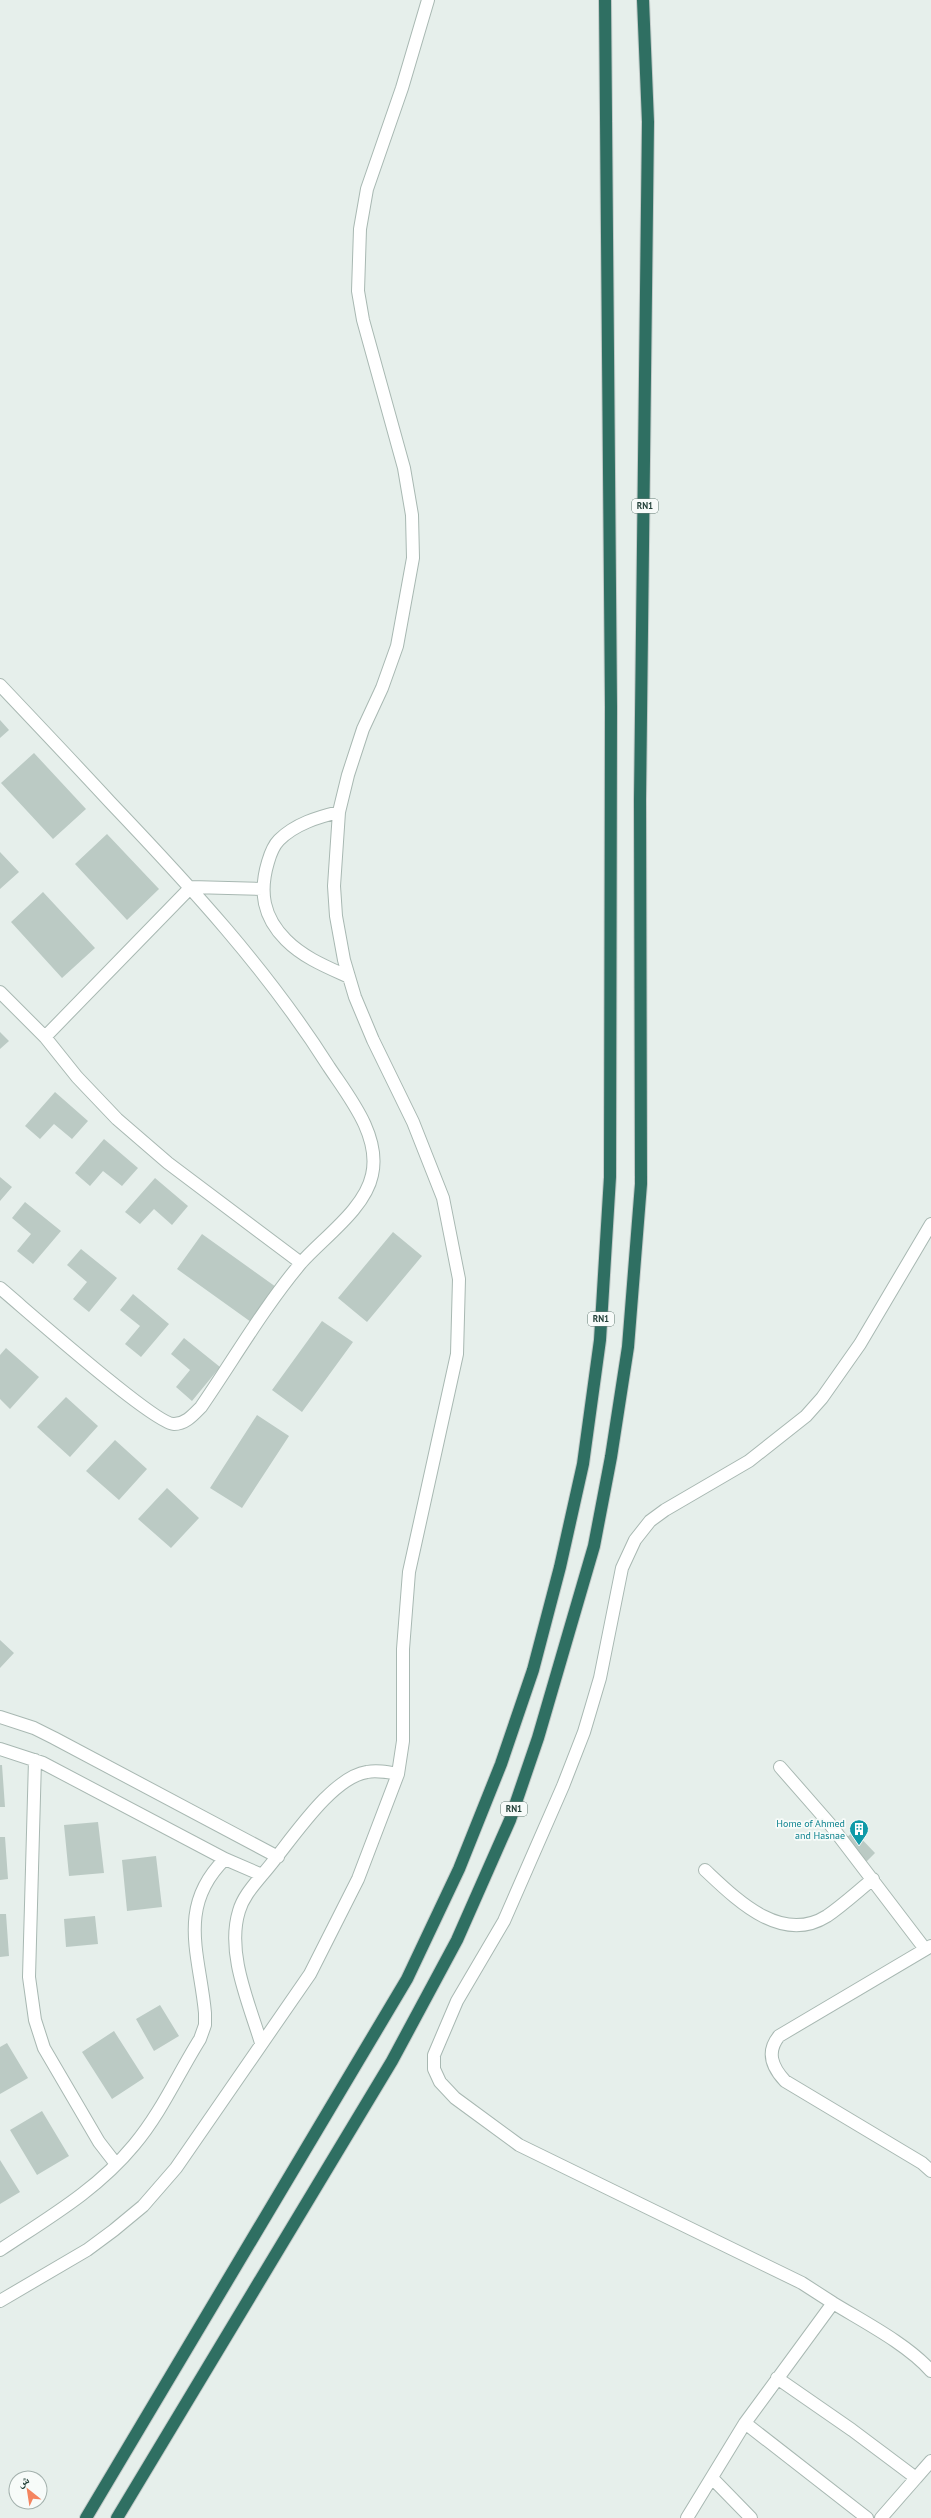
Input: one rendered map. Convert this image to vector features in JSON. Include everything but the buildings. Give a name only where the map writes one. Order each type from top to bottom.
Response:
[{"type":"highway","name":"RN1","points":[[86,2518],[282,2191],[414,1965],[459,1869],[503,1757],[535,1662],[560,1567],[583,1464],[600,1340],[610,1177],[611,706],[605,0]]},
{"type":"highway","name":"RN1","points":[[117,2518],[392,2061],[457,1940],[510,1820],[560,1667],[594,1546],[611,1457],[628,1347],[641,1184],[640,808],[648,122],[643,0]]},
{"type":"street","points":[[0,2301],[87,2250],[143,2206],[176,2168],[310,1974],[358,1879],[398,1774],[403,1741],[403,1649],[409,1572],[457,1354],[459,1279],[443,1198],[413,1122],[373,1040],[349,977],[336,916],[334,886],[339,812],[363,729],[382,688],[397,646],[413,558],[412,515],[404,468],[363,320],[358,291],[360,237],[367,189],[402,88],[428,0]]},
{"type":"street","points":[[0,685],[191,887],[262,970],[310,1036],[363,1121],[369,1139],[373,1159],[373,1175],[365,1193],[342,1221],[301,1263],[201,1407],[191,1418],[173,1424],[151,1413],[0,1288]]},
{"type":"street","points":[[339,812],[314,818],[278,841],[271,853],[262,889],[272,922],[286,940],[303,954],[349,977]]},
{"type":"street","points":[[45,1037],[191,887],[262,889]]},
{"type":"street","points":[[0,992],[45,1037],[77,1077],[123,1124],[168,1163],[301,1263]]},
{"type":"street","points":[[931,1224],[860,1344],[822,1398],[806,1416],[749,1461],[665,1510],[650,1521],[635,1540],[622,1568],[600,1678],[584,1732],[563,1786],[504,1921],[457,2001],[434,2055],[434,2068],[440,2082],[455,2098],[519,2145],[802,2283],[888,2338],[924,2363],[931,2371]]},
{"type":"street","points":[[0,1717],[34,1728],[54,1738],[278,1857]]},
{"type":"street","points":[[0,1749],[35,1760],[225,1859],[262,1875]]},
{"type":"street","points":[[35,1760],[29,1977],[35,2020],[44,2048],[99,2142],[116,2164]]},
{"type":"street","points":[[780,1767],[829,1823],[928,1947],[779,2036],[773,2044],[771,2054],[778,2074],[785,2081],[922,2163],[931,2171]]},
{"type":"street","points":[[262,2043],[238,1964],[235,1936],[239,1911],[246,1895],[316,1808],[337,1786],[366,1772],[398,1774]]},
{"type":"street","points":[[0,2250],[77,2200],[116,2164],[149,2125],[200,2039],[205,2025],[204,1995],[193,1939],[195,1923],[202,1892],[208,1878],[225,1859]]},
{"type":"street","points":[[705,1870],[737,1900],[756,1913],[772,1920],[796,1925],[826,1916],[873,1880]]},
{"type":"street","points":[[687,2518],[745,2423],[833,2303]]},
{"type":"street","points":[[777,2378],[852,2430],[916,2478]]},
{"type":"street","points":[[745,2423],[867,2518]]},
{"type":"street","points":[[881,2518],[931,2461]]},
{"type":"street","points":[[712,2478],[751,2518]]},
{"type":"place","name":"Home of Ahmed and Hasnae","points":[[859,1846]]}]
